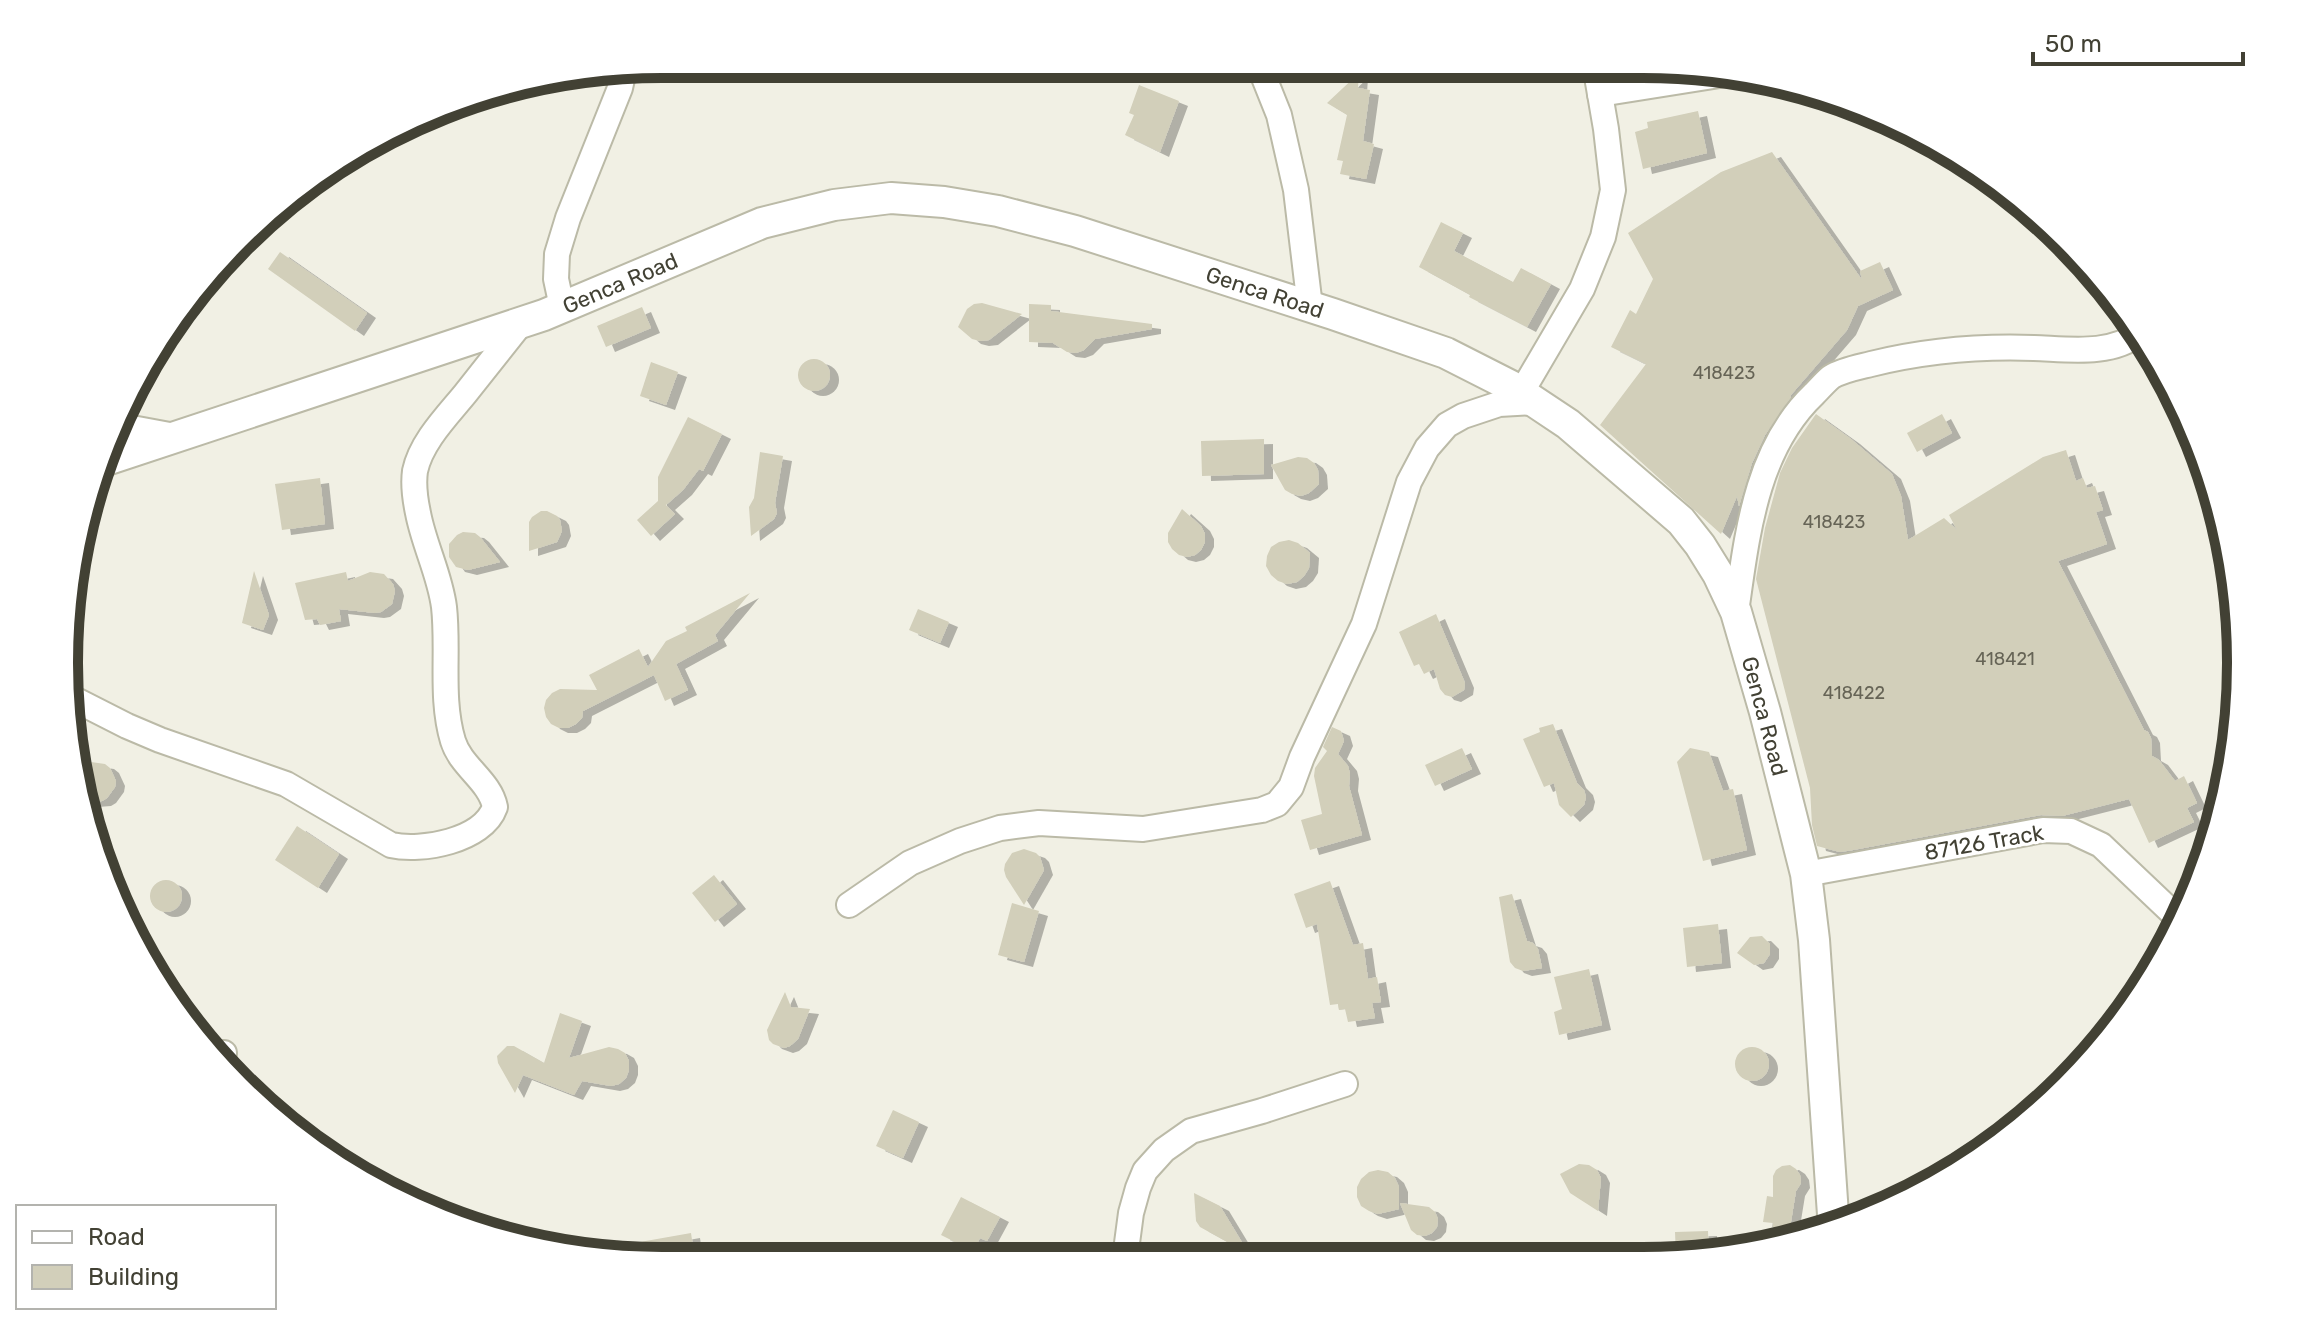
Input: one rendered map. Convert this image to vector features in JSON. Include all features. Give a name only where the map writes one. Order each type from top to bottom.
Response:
[{"type":"street","points":[[1264,78],[1279,115],[1296,190],[1310,307]]},
{"type":"street","points":[[849,905],[910,863],[1000,828],[1039,823],[1143,829],[1262,810],[1277,804],[1291,787],[1364,624],[1409,482],[1427,448],[1447,425],[1463,416],[1528,398],[1582,289],[1603,237],[1613,190],[1597,78]]},
{"type":"street","points":[[562,307],[556,279],[557,254],[622,79]]},
{"type":"street","points":[[1600,94],[1689,80]]},
{"type":"street","name":"Genca Road","points":[[116,457],[522,322],[762,223],[834,205],[891,198],[944,202],[998,211],[1075,231],[1446,353],[1568,424],[1681,521],[1718,574],[1736,612],[1806,874],[1814,940],[1833,1215]]},
{"type":"street","points":[[79,702],[160,740],[286,784],[391,845],[406,849],[425,847],[461,837],[487,821],[495,807],[493,798],[465,765],[453,740],[446,701],[442,594],[423,537],[414,488],[416,468],[438,427],[522,322]]},
{"type":"street","points":[[1736,612],[1746,538],[1764,471],[1782,434],[1802,405],[1832,376],[1906,356],[2006,347],[2083,349],[2115,346],[2130,341]]},
{"type":"street","points":[[127,427],[175,436]]},
{"type":"street","name":"87126 Track","points":[[1806,874],[2043,830],[2071,831],[2101,845],[2171,912]]},
{"type":"street","points":[[1126,1247],[1138,1188],[1145,1171],[1164,1150],[1191,1131],[1345,1084]]},
{"type":"building","points":[[1354,78],[1359,78],[1358,88],[1370,90],[1363,141],[1374,144],[1366,179],[1340,174],[1343,161],[1337,160],[1347,115],[1327,103]]},
{"type":"building","points":[[1139,85],[1179,101],[1160,152],[1125,135],[1134,115],[1129,113]]},
{"type":"building","points":[[1698,111],[1707,153],[1643,169],[1635,132],[1648,128],[1647,122]]},
{"type":"building","points":[[1772,152],[1862,280],[1860,271],[1880,262],[1893,290],[1858,306],[1847,330],[1790,396],[1765,435],[1752,463],[1739,506],[1737,496],[1721,534],[1600,425],[1646,364],[1611,347],[1630,310],[1636,314],[1653,279],[1628,233],[1721,172]]},
{"type":"building","points":[[1441,222],[1463,233],[1454,251],[1513,282],[1521,268],[1551,284],[1527,327],[1419,267]]},
{"type":"building","points":[[280,252],[367,313],[355,331],[268,269]]},
{"type":"building","points":[[982,303],[1022,314],[989,340],[972,339],[958,327],[967,309]]},
{"type":"building","points":[[1029,304],[1051,305],[1051,311],[1152,324],[1152,329],[1095,339],[1084,350],[1067,352],[1053,343],[1029,342]]},
{"type":"building","points":[[642,307],[651,328],[606,347],[597,326]]},
{"type":"building","points":[[814,359],[825,364],[830,375],[825,386],[814,391],[803,386],[798,375],[803,364]]},
{"type":"building","points":[[651,362],[678,372],[666,405],[640,396]]},
{"type":"building","points":[[1816,414],[1892,474],[1901,496],[1908,540],[1944,518],[1957,530],[1949,515],[2043,457],[2066,450],[2076,481],[2083,478],[2087,488],[2095,486],[2103,510],[2096,512],[2107,544],[2058,561],[2144,730],[2151,738],[2152,756],[2159,760],[2175,781],[2184,776],[2197,803],[2187,808],[2194,822],[2149,843],[2129,799],[2062,816],[2041,815],[1840,852],[1817,846],[1812,825],[1810,788],[1756,579],[1765,528],[1780,473],[1792,448]]},
{"type":"building","points":[[1942,414],[1952,433],[1917,452],[1907,433]]},
{"type":"building","points":[[688,417],[722,434],[703,471],[699,469],[666,505],[675,514],[651,536],[637,520],[658,501],[658,477]]},
{"type":"building","points":[[1264,439],[1264,474],[1202,476],[1201,441]]},
{"type":"building","points":[[760,452],[783,456],[775,503],[777,513],[774,519],[751,536],[749,507],[754,498]]},
{"type":"building","points":[[1298,457],[1307,458],[1318,470],[1319,484],[1301,496],[1285,490],[1271,465]]},
{"type":"building","points":[[320,478],[325,524],[282,530],[275,484]]},
{"type":"building","points":[[1182,509],[1201,526],[1205,534],[1201,550],[1187,557],[1179,555],[1168,542],[1168,533]]},
{"type":"building","points":[[541,511],[557,516],[562,531],[557,542],[529,551],[529,522]]},
{"type":"building","points":[[463,532],[475,533],[480,537],[500,562],[468,570],[456,567],[449,557],[449,544]]},
{"type":"building","points":[[1289,540],[1310,553],[1309,568],[1304,576],[1297,582],[1287,584],[1271,575],[1266,566],[1271,547]]},
{"type":"building","points":[[254,571],[269,615],[263,630],[242,623]]},
{"type":"building","points":[[346,572],[348,581],[370,572],[384,574],[395,591],[392,604],[375,613],[339,609],[341,621],[320,625],[317,619],[305,620],[295,583]]},
{"type":"building","points":[[750,593],[715,635],[718,641],[676,664],[688,690],[665,701],[654,675],[583,711],[582,718],[568,728],[551,724],[546,717],[546,700],[552,693],[560,689],[597,690],[589,675],[639,649],[648,667],[666,641],[687,631],[685,627]]},
{"type":"building","points":[[918,609],[949,622],[940,643],[909,630]]},
{"type":"building","points":[[1436,614],[1465,683],[1464,690],[1452,697],[1440,689],[1434,669],[1424,674],[1419,664],[1414,666],[1399,632]]},
{"type":"building","points":[[1553,724],[1577,783],[1586,797],[1584,805],[1571,817],[1559,805],[1554,783],[1544,787],[1523,739],[1540,732],[1539,728]]},
{"type":"building","points":[[1332,727],[1341,731],[1344,741],[1338,754],[1348,766],[1349,786],[1362,835],[1310,850],[1301,820],[1322,814],[1314,776],[1315,768],[1327,751],[1323,747]]},
{"type":"building","points":[[1462,748],[1472,769],[1435,786],[1425,765]]},
{"type":"building","points":[[1690,748],[1709,752],[1723,791],[1733,789],[1747,850],[1703,861],[1677,762]]},
{"type":"building","points":[[87,764],[105,764],[116,781],[115,787],[102,801],[95,802]]},
{"type":"building","points":[[297,826],[339,854],[318,888],[275,860]]},
{"type":"building","points":[[1024,849],[1040,857],[1044,870],[1024,905],[1004,870],[1012,853]]},
{"type":"building","points":[[714,875],[737,904],[715,922],[692,893]]},
{"type":"building","points":[[166,880],[177,885],[182,896],[177,907],[166,912],[155,907],[150,896],[155,885]]},
{"type":"building","points":[[1330,881],[1353,945],[1363,943],[1368,979],[1377,977],[1381,1002],[1372,1003],[1375,1018],[1348,1022],[1345,1009],[1339,1010],[1338,1004],[1330,1005],[1317,924],[1306,928],[1294,894]]},
{"type":"building","points":[[1512,894],[1527,941],[1538,949],[1542,968],[1523,971],[1510,962],[1499,897]]},
{"type":"building","points":[[1012,903],[1039,911],[1024,962],[998,955]]},
{"type":"building","points":[[1718,924],[1722,963],[1687,967],[1683,928]]},
{"type":"building","points":[[1762,936],[1770,944],[1770,954],[1764,963],[1754,965],[1737,953],[1750,937]]},
{"type":"building","points":[[1589,969],[1602,1025],[1559,1035],[1554,1012],[1562,1009],[1554,977]]},
{"type":"building","points":[[785,992],[791,1007],[810,1009],[798,1039],[784,1048],[769,1040],[767,1030]]},
{"type":"building","points":[[560,1013],[582,1021],[569,1058],[609,1047],[618,1049],[625,1053],[629,1061],[626,1078],[611,1086],[582,1081],[574,1095],[523,1075],[515,1093],[497,1056],[507,1046],[514,1046],[544,1063]]},
{"type":"building","points":[[1752,1047],[1764,1052],[1769,1064],[1764,1076],[1752,1081],[1740,1076],[1735,1064],[1740,1052]]},
{"type":"building","points":[[893,1110],[919,1122],[903,1158],[876,1146]]},
{"type":"building","points":[[1579,1164],[1597,1170],[1601,1178],[1598,1211],[1570,1193],[1560,1174]]},
{"type":"building","points":[[1790,1165],[1796,1169],[1801,1183],[1796,1191],[1790,1228],[1773,1232],[1773,1223],[1763,1222],[1767,1196],[1773,1197],[1773,1176],[1782,1166]]},
{"type":"building","points":[[1369,1172],[1388,1172],[1395,1178],[1399,1187],[1399,1209],[1378,1214],[1361,1206],[1357,1187]]},
{"type":"building","points":[[1194,1193],[1220,1206],[1245,1247],[1236,1247],[1200,1227],[1196,1221]]},
{"type":"building","points":[[961,1197],[1000,1217],[987,1241],[980,1238],[975,1247],[965,1247],[941,1235]]},
{"type":"building","points":[[1400,1203],[1429,1207],[1438,1219],[1437,1227],[1425,1236],[1417,1235],[1411,1230]]},
{"type":"building","points":[[1708,1231],[1708,1243],[1676,1246],[1675,1232]]},
{"type":"building","points":[[691,1233],[693,1247],[662,1247],[620,1246]]}]
